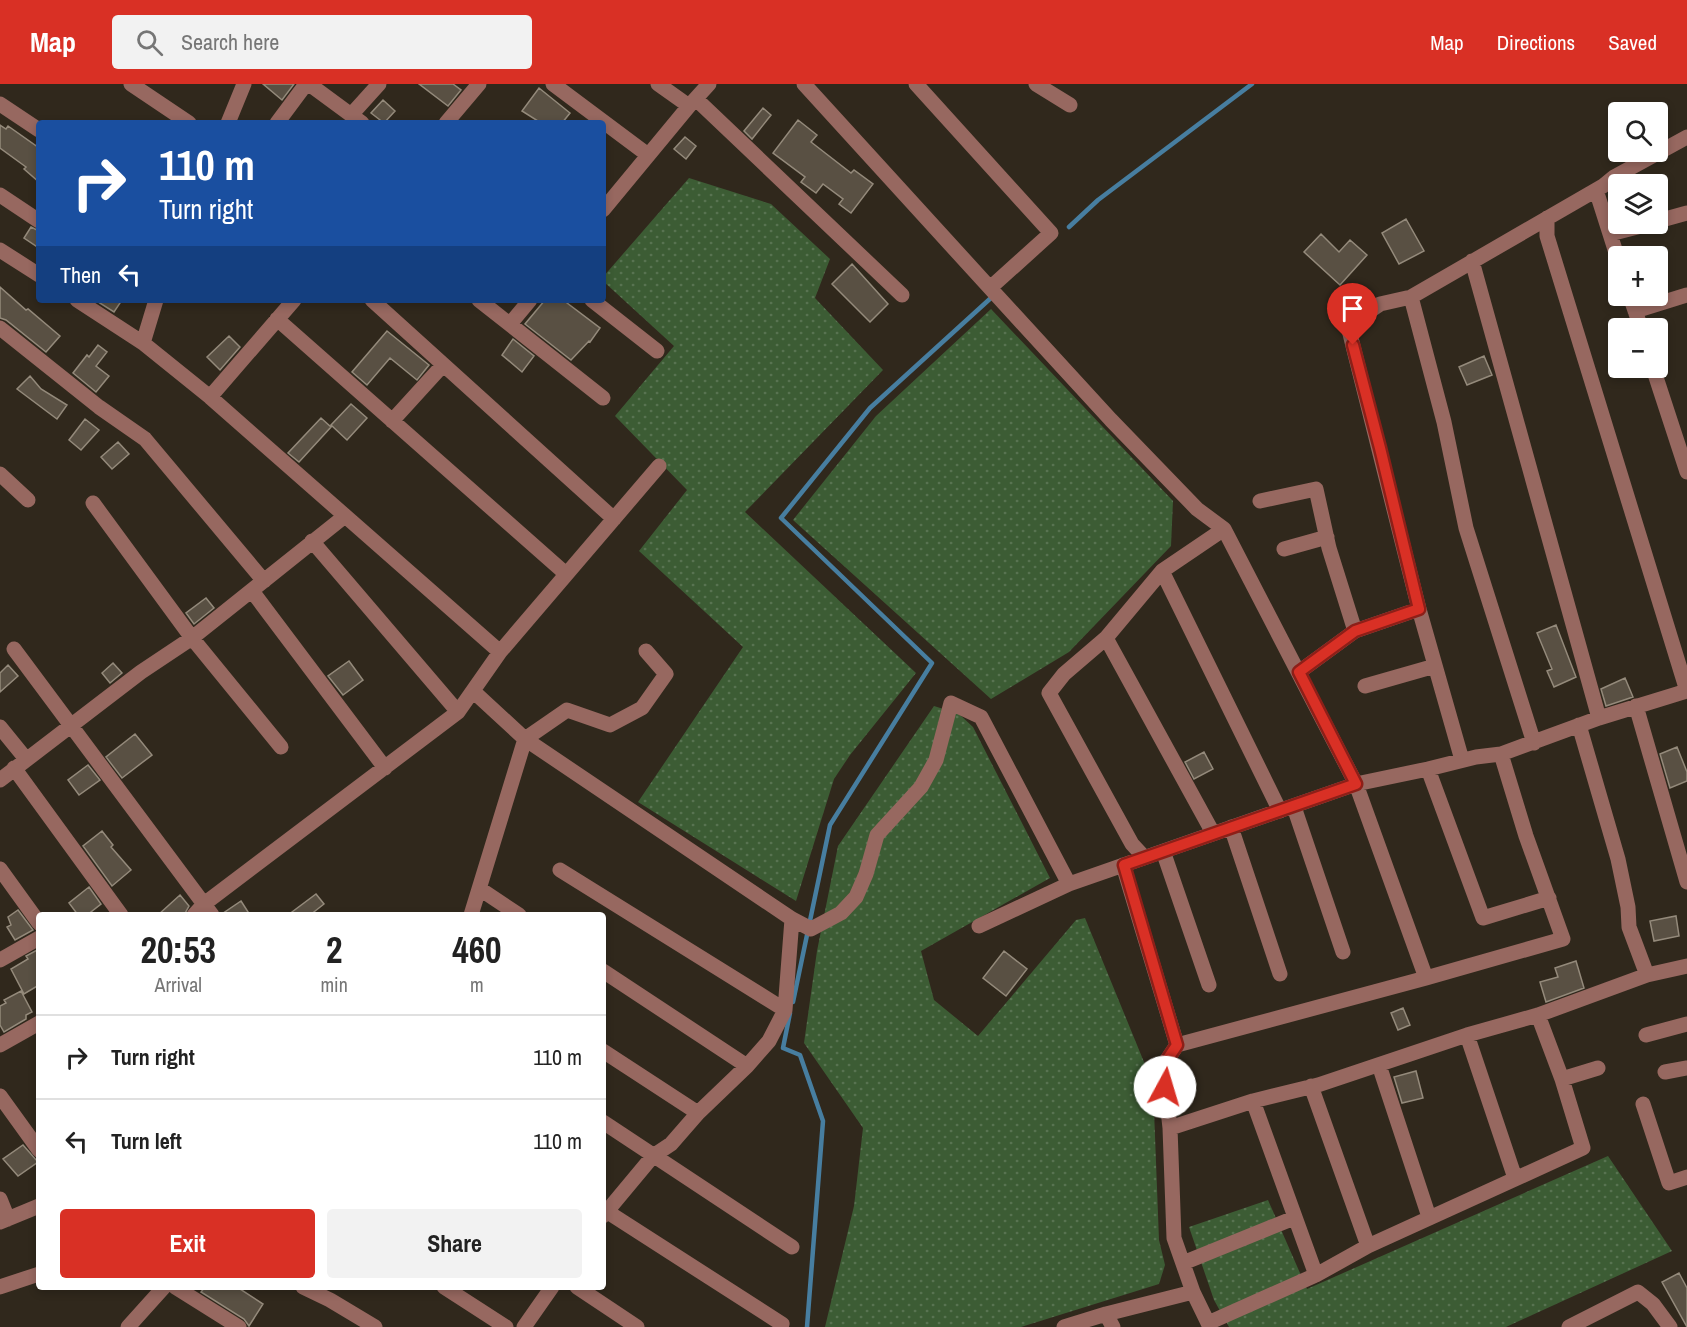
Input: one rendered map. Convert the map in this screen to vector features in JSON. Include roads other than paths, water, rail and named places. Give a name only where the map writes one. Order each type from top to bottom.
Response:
[{"type":"street","points":[[131,84],[185,120]]},
{"type":"street","points":[[229,120],[244,84]]},
{"type":"street","points":[[279,120],[307,84],[357,119],[379,84]]},
{"type":"street","points":[[449,120],[479,84]]},
{"type":"street","points":[[553,84],[601,120]]},
{"type":"street","points":[[606,206],[709,84]]},
{"type":"street","points":[[804,84],[1111,420],[1197,509],[1224,529],[1356,784],[1426,978]]},
{"type":"street","points":[[916,84],[1051,233],[990,288]]},
{"type":"street","points":[[1036,84],[1070,105]]},
{"type":"street","points":[[662,85],[692,102],[902,295]]},
{"type":"street","points":[[0,104],[36,128]]},
{"type":"street","points":[[606,124],[648,155]]},
{"type":"street","points":[[1462,760],[1419,609],[1348,326],[1380,304],[1411,297],[1596,190],[1614,177],[1687,137]]},
{"type":"street","points":[[1596,190],[1608,228]]},
{"type":"street","points":[[0,195],[36,219]]},
{"type":"street","points":[[1668,218],[1687,213]]},
{"type":"street","points":[[979,926],[1069,884],[1356,784],[1428,770],[1462,760],[1501,754],[1599,718],[1687,691],[1547,236],[1547,218]]},
{"type":"street","points":[[1610,234],[1614,246]]},
{"type":"street","points":[[0,250],[36,273]]},
{"type":"street","points":[[1472,261],[1599,718]]},
{"type":"street","points":[[1635,311],[1687,295]]},
{"type":"street","points":[[1411,297],[1444,422],[1466,528],[1534,743]]},
{"type":"street","points":[[82,303],[143,343],[210,398],[500,652]]},
{"type":"street","points":[[143,343],[155,303]]},
{"type":"street","points":[[210,398],[291,303]]},
{"type":"street","points":[[375,303],[614,519]]},
{"type":"street","points":[[483,303],[603,398]]},
{"type":"street","points":[[510,324],[528,303]]},
{"type":"street","points":[[596,303],[657,351]]},
{"type":"street","points":[[1633,306],[1637,318]]},
{"type":"street","points":[[277,319],[566,574]]},
{"type":"street","points":[[0,328],[99,407],[145,439],[258,586],[385,768]]},
{"type":"street","points":[[392,421],[443,365]]},
{"type":"street","points":[[1656,378],[1687,472]]},
{"type":"street","points":[[14,649],[204,911],[458,712],[500,652],[659,466]]},
{"type":"street","points":[[0,474],[28,500]]},
{"type":"street","points":[[1260,501],[1316,489],[1327,537],[1355,631]]},
{"type":"street","points":[[93,503],[192,638],[281,747]]},
{"type":"street","points":[[0,780],[141,672],[192,638],[345,516]]},
{"type":"street","points":[[1144,857],[1132,844],[1049,693],[1064,674],[1106,638],[1162,571],[1224,529]]},
{"type":"street","points":[[1284,549],[1327,537]]},
{"type":"street","points":[[312,541],[458,712]]},
{"type":"street","points":[[1162,571],[1287,809],[1344,952]]},
{"type":"street","points":[[1299,672],[1355,631],[1419,609]]},
{"type":"street","points":[[1106,638],[1213,833]]},
{"type":"street","points":[[472,912],[525,739],[567,710],[610,725],[642,708],[666,674],[646,651]]},
{"type":"street","points":[[1365,686],[1434,666]]},
{"type":"street","points":[[473,691],[525,739],[802,924],[841,913],[856,897],[866,874],[877,835],[921,787],[936,760],[951,702],[981,717],[1069,884]]},
{"type":"street","points":[[1636,706],[1687,882]]},
{"type":"street","points":[[1579,725],[1618,859],[1628,907],[1629,927],[1647,975]]},
{"type":"street","points":[[0,727],[20,764],[119,912]]},
{"type":"street","points":[[1501,754],[1526,836],[1563,939],[1177,1045],[1163,1066],[1170,1128],[1174,1238],[1193,1292],[1209,1325],[1316,1275],[1368,1246],[1429,1217],[1583,1148],[1562,1079],[1538,1015]]},
{"type":"street","points":[[1428,770],[1483,918],[1549,898]]},
{"type":"street","points":[[1231,827],[1280,974]]},
{"type":"street","points":[[1163,851],[1209,985]]},
{"type":"street","points":[[1124,865],[1177,1045]]},
{"type":"street","points":[[561,870],[785,1010]]},
{"type":"street","points":[[2,874],[36,919]]},
{"type":"street","points":[[480,889],[514,912]]},
{"type":"street","points":[[606,1211],[653,1156],[671,1144],[698,1113],[747,1066],[769,1041],[785,1010],[802,924]]},
{"type":"street","points":[[0,960],[36,940]]},
{"type":"street","points":[[1170,1128],[1538,1015],[1647,975],[1687,966]]},
{"type":"street","points":[[606,972],[747,1066]]},
{"type":"street","points":[[1646,1035],[1687,1024]]},
{"type":"street","points":[[0,1045],[36,1026]]},
{"type":"street","points":[[1467,1035],[1515,1179]]},
{"type":"street","points":[[606,1053],[698,1113]]},
{"type":"street","points":[[1379,1065],[1429,1217]]},
{"type":"street","points":[[1562,1079],[1598,1068]]},
{"type":"street","points":[[1665,1072],[1687,1068]]},
{"type":"street","points":[[1311,1086],[1368,1246]]},
{"type":"street","points":[[0,1096],[36,1146]]},
{"type":"street","points":[[1253,1101],[1316,1275]]},
{"type":"street","points":[[1642,1104],[1669,1183],[1687,1177]]},
{"type":"street","points":[[606,1124],[792,1247]]},
{"type":"street","points":[[0,1199],[4,1221],[36,1207]]},
{"type":"street","points":[[606,1214],[782,1324],[781,1327]]},
{"type":"street","points":[[1183,1263],[1294,1218]]},
{"type":"street","points":[[0,1287],[36,1275]]},
{"type":"street","points":[[128,1327],[161,1290]]},
{"type":"street","points":[[185,1290],[238,1327]]},
{"type":"street","points":[[309,1290],[375,1327]]},
{"type":"street","points":[[449,1290],[506,1327]]},
{"type":"street","points":[[524,1327],[550,1290]]},
{"type":"street","points":[[582,1290],[637,1327]]},
{"type":"street","points":[[1064,1327],[1110,1320],[1193,1292]]},
{"type":"street","points":[[1569,1327],[1638,1292],[1653,1304],[1670,1327]]},
{"type":"waterway","points":[[1069,227],[1098,200],[1252,84]]},
{"type":"waterway","points":[[793,1002],[830,825],[932,663],[781,518],[870,408],[992,297]]},
{"type":"waterway","points":[[790,1013],[783,1048],[800,1055],[823,1121],[807,1327]]}]
